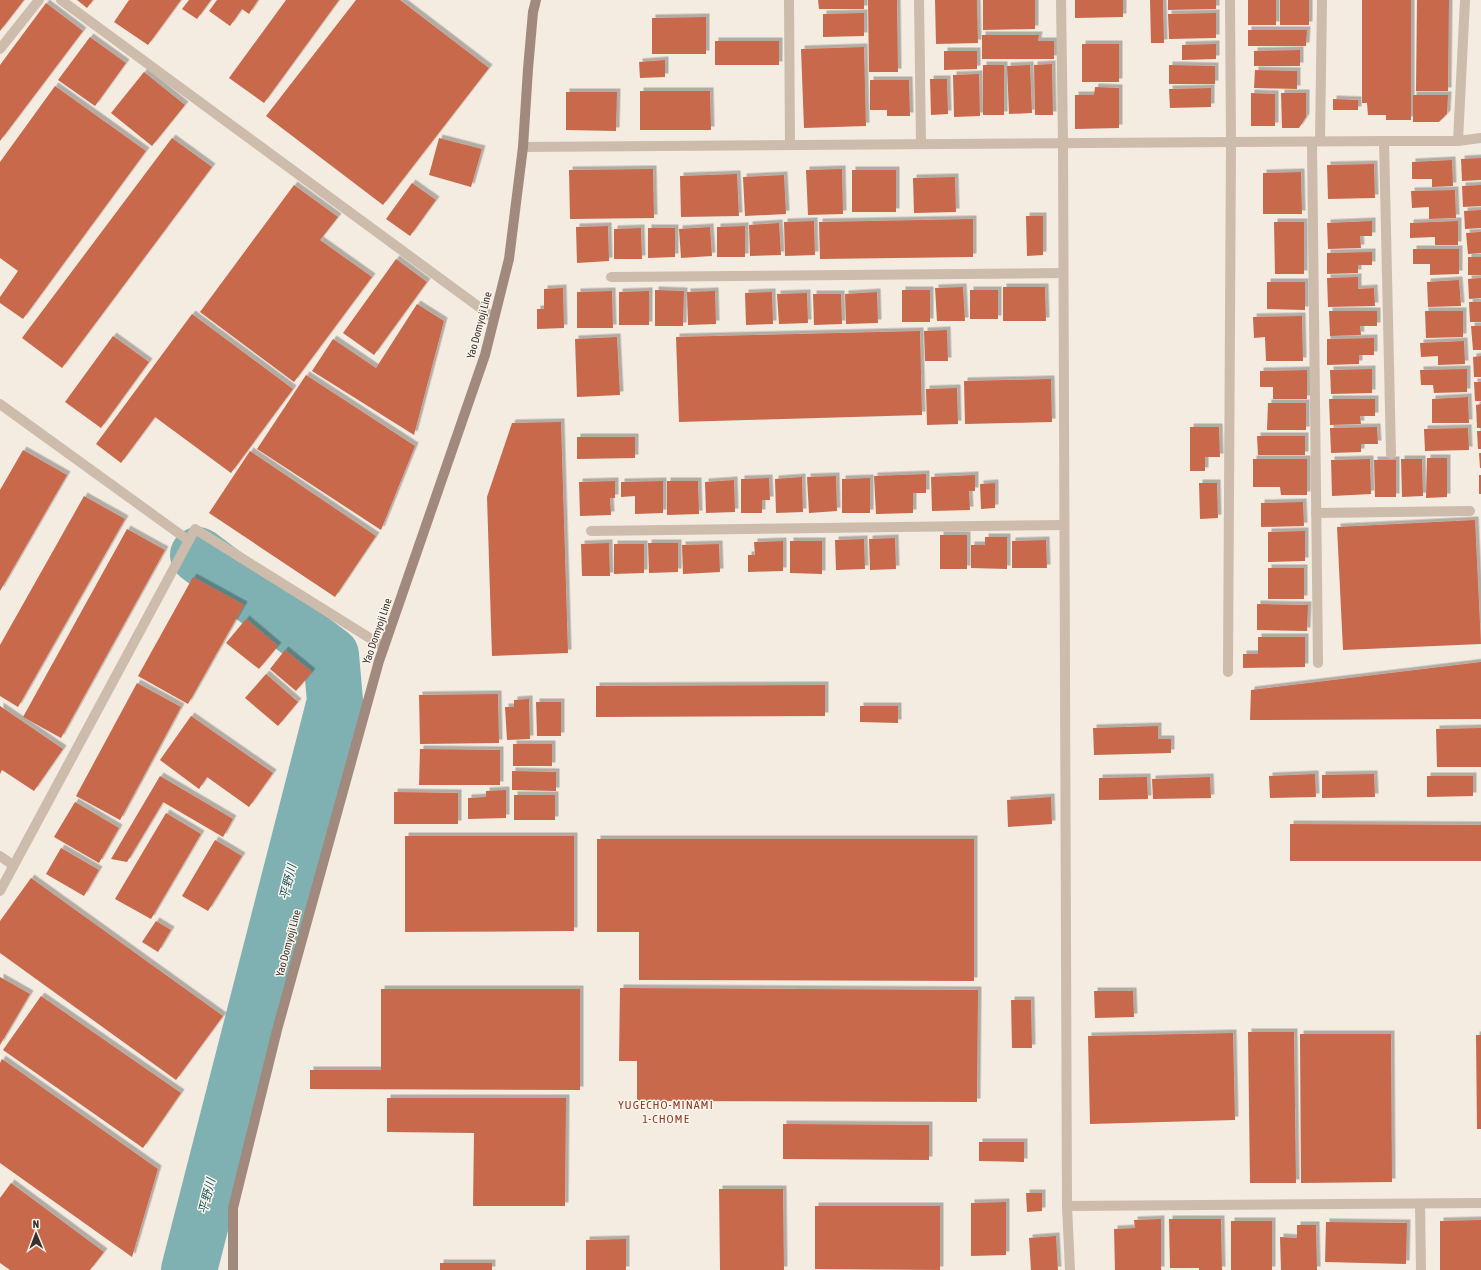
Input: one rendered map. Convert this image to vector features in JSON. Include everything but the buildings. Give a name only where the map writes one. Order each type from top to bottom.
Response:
[{"type":"main road","name":"Yao Domyoji Line","points":[[233,1270],[233,1208],[279,1023],[384,647],[485,355],[494,318],[508,259],[523,147],[533,12],[536,0]]},
{"type":"street","points":[[0,49],[38,0]]},
{"type":"street","points":[[62,0],[494,318]]},
{"type":"street","points":[[790,0],[790,145]]},
{"type":"street","points":[[919,0],[922,144]]},
{"type":"street","points":[[1061,0],[1063,143],[1067,1206],[1070,1270]]},
{"type":"street","points":[[1228,672],[1231,142],[1230,0]]},
{"type":"street","points":[[1318,663],[1316,513],[1316,142],[1322,0]]},
{"type":"street","points":[[1458,141],[1465,0]]},
{"type":"street","points":[[523,147],[1458,141],[1481,138]]},
{"type":"street","points":[[1384,141],[1391,454]]},
{"type":"street","points":[[611,277],[1063,273]]},
{"type":"street","points":[[0,404],[188,540]]},
{"type":"street","points":[[1316,513],[1470,511]]},
{"type":"street","points":[[591,531],[1064,525]]},
{"type":"street","points":[[0,890],[194,529],[384,647]]},
{"type":"street","points":[[0,856],[14,865]]},
{"type":"street","points":[[1067,1206],[1481,1203]]},
{"type":"street","points":[[1420,1204],[1421,1270]]},
{"type":"waterway","name":"平野川","points":[[189,1270],[335,701],[331,655],[198,555]]},
{"type":"district","name":"YUGECHO-MINAMI 1-CHOME","points":[[666,1112]]}]
